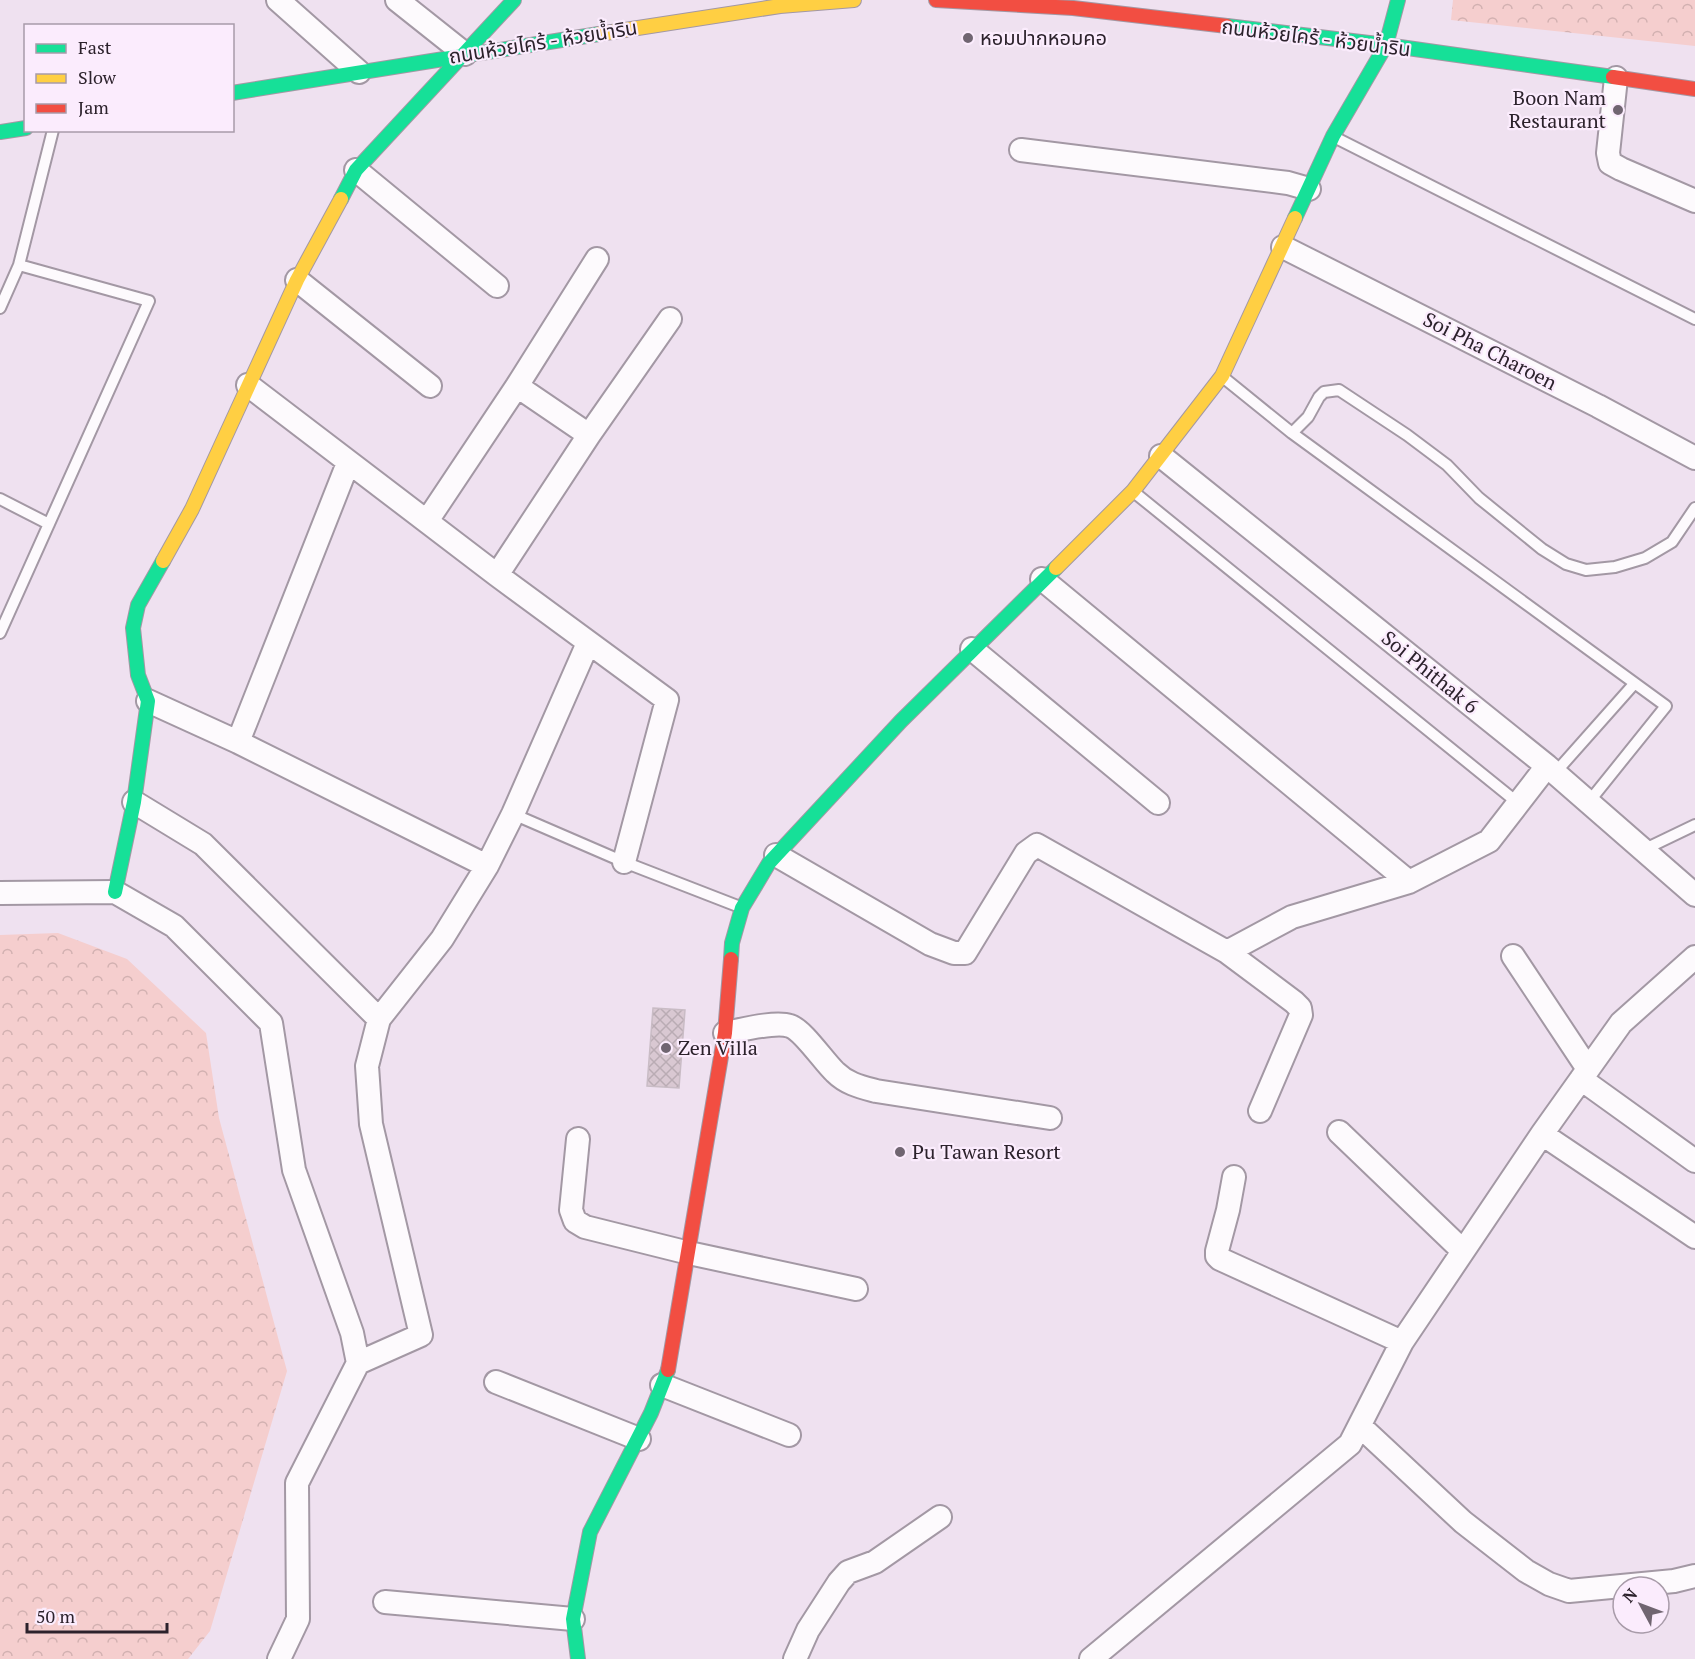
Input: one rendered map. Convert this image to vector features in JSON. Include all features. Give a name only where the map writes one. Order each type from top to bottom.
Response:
[{"type":"street","points":[[278,0],[359,72]]},
{"type":"street","points":[[397,0],[465,54]]},
{"type":"street","points":[[115,892],[134,802],[148,701],[138,675],[133,628],[138,605],[192,509],[297,280],[356,170],[514,0]]},
{"type":"street","name":"ถนนห้วยไคร้ - ห้วยน้ำริน","points":[[234,93],[782,3],[854,0]]},
{"type":"street","name":"ถนนห้วยไคร้ - ห้วยน้ำริน","points":[[936,0],[1074,4],[1386,45],[1695,90]]},
{"type":"street","points":[[578,1659],[573,1619],[590,1532],[639,1439],[669,1364],[725,1033],[732,943],[742,908],[769,863],[901,721],[1133,491],[1222,376],[1333,136],[1386,45],[1398,0]]},
{"type":"street","points":[[1616,78],[1608,153],[1610,163],[1621,170],[1695,201]]},
{"type":"street","points":[[0,132],[24,128]]},
{"type":"street","points":[[1021,150],[1288,183],[1309,189]]},
{"type":"street","points":[[356,170],[497,286]]},
{"type":"street","name":"Soi Pha Charoen","points":[[1283,247],[1598,406],[1695,458]]},
{"type":"street","points":[[428,521],[597,259]]},
{"type":"street","points":[[297,280],[430,386]]},
{"type":"street","points":[[497,575],[589,435],[670,319]]},
{"type":"street","points":[[248,385],[497,575],[667,700],[624,862]]},
{"type":"street","points":[[517,386],[589,435]]},
{"type":"street","name":"Soi Phithak 6","points":[[1161,456],[1551,770],[1695,895]]},
{"type":"street","points":[[238,742],[348,462]]},
{"type":"street","points":[[1042,579],[1409,882]]},
{"type":"street","points":[[358,1363],[421,1335],[371,1124],[367,1066],[379,1019],[442,939],[487,866],[513,814],[588,643]]},
{"type":"street","points":[[972,649],[1158,803]]},
{"type":"street","points":[[148,701],[238,742],[487,866]]},
{"type":"street","points":[[1227,952],[1292,916],[1409,882],[1489,841],[1518,803],[1551,770]]},
{"type":"street","points":[[134,802],[203,844],[379,1019]]},
{"type":"street","points":[[776,855],[930,944],[954,953],[965,953],[1026,854],[1037,845],[1227,952],[1300,1008],[1300,1015],[1260,1111]]},
{"type":"street","points":[[0,894],[115,892],[174,926],[271,1023],[294,1170],[352,1333],[358,1363],[297,1483],[298,1619],[279,1659]]},
{"type":"street","points":[[1513,956],[1584,1074],[1695,1161]]},
{"type":"street","points":[[1091,1659],[1350,1444],[1402,1342],[1584,1074],[1621,1023],[1695,957]]},
{"type":"street","points":[[725,1033],[772,1025],[790,1026],[836,1073],[852,1085],[876,1091],[1050,1118]]},
{"type":"street","points":[[1339,1132],[1463,1251]]},
{"type":"street","points":[[1542,1134],[1695,1237]]},
{"type":"street","points":[[578,1139],[571,1210],[575,1221],[585,1227],[689,1253],[856,1289]]},
{"type":"street","points":[[1233,1177],[1228,1210],[1217,1251],[1220,1259],[1402,1342]]},
{"type":"street","points":[[496,1382],[639,1439]]},
{"type":"street","points":[[662,1385],[789,1435]]},
{"type":"street","points":[[1360,1426],[1463,1522],[1526,1570],[1549,1584],[1569,1591],[1674,1581],[1695,1576]]},
{"type":"street","points":[[795,1659],[808,1630],[848,1572],[875,1562],[940,1517]]},
{"type":"street","points":[[385,1602],[573,1619]]},
{"type":"lane","points":[[0,308],[19,265],[52,132]]},
{"type":"lane","points":[[1333,136],[1695,319]]},
{"type":"lane","points":[[0,633],[149,301],[19,265]]},
{"type":"lane","points":[[1222,376],[1292,433],[1666,706],[1588,803]]},
{"type":"lane","points":[[1292,433],[1308,417],[1324,392],[1339,390],[1407,435],[1447,465],[1479,498],[1542,549],[1566,564],[1586,570],[1615,567],[1645,558],[1672,542],[1695,508]]},
{"type":"lane","points":[[1133,491],[1518,803]]},
{"type":"lane","points":[[0,499],[49,524]]},
{"type":"lane","points":[[1551,770],[1634,684]]},
{"type":"lane","points":[[513,814],[624,862],[742,908]]},
{"type":"lane","points":[[1643,850],[1695,825]]},
{"type":"green space","points":[[1453,0],[1695,0],[1695,46],[1451,20]]},
{"type":"green space","points":[[58,933],[127,959],[206,1033],[219,1118],[287,1371],[210,1631],[188,1659],[0,1659],[0,935]]},
{"type":"building","name":"Zen Villa","points":[[653,1008],[685,1010],[679,1088],[647,1086]]},
{"type":"traffic: fast","points":[[341,199],[356,170],[514,0]]},
{"type":"traffic: fast","points":[[1295,218],[1333,136],[1386,45],[1398,0]]},
{"type":"traffic: fast","points":[[1227,26],[1386,45],[1613,77]]},
{"type":"traffic: fast","points":[[234,93],[599,34]]},
{"type":"traffic: fast","points":[[0,132],[24,128]]},
{"type":"traffic: fast","points":[[115,892],[134,802],[148,701],[138,675],[133,628],[138,605],[163,561]]},
{"type":"traffic: fast","points":[[731,959],[732,943],[742,908],[769,863],[901,721],[1056,568]]},
{"type":"traffic: fast","points":[[578,1659],[573,1619],[590,1532],[651,1413],[668,1370]]},
{"type":"traffic: slow","points":[[599,34],[780,6],[854,0]]},
{"type":"traffic: slow","points":[[163,561],[192,509],[297,280],[341,199]]},
{"type":"traffic: slow","points":[[1056,568],[1133,491],[1222,376],[1295,218]]},
{"type":"traffic: jam","points":[[936,0],[1073,8],[1227,26]]},
{"type":"traffic: jam","points":[[1613,77],[1695,89]]},
{"type":"traffic: jam","points":[[668,1370],[725,1033],[731,959]]},
{"type":"place","name":"หอมปากหอมคอ","points":[[968,38]]},
{"type":"place","name":"Boon Nam Restaurant","points":[[1618,110]]},
{"type":"place","name":"Zen Villa","points":[[666,1048]]},
{"type":"place","name":"Pu Tawan Resort","points":[[900,1152]]}]
